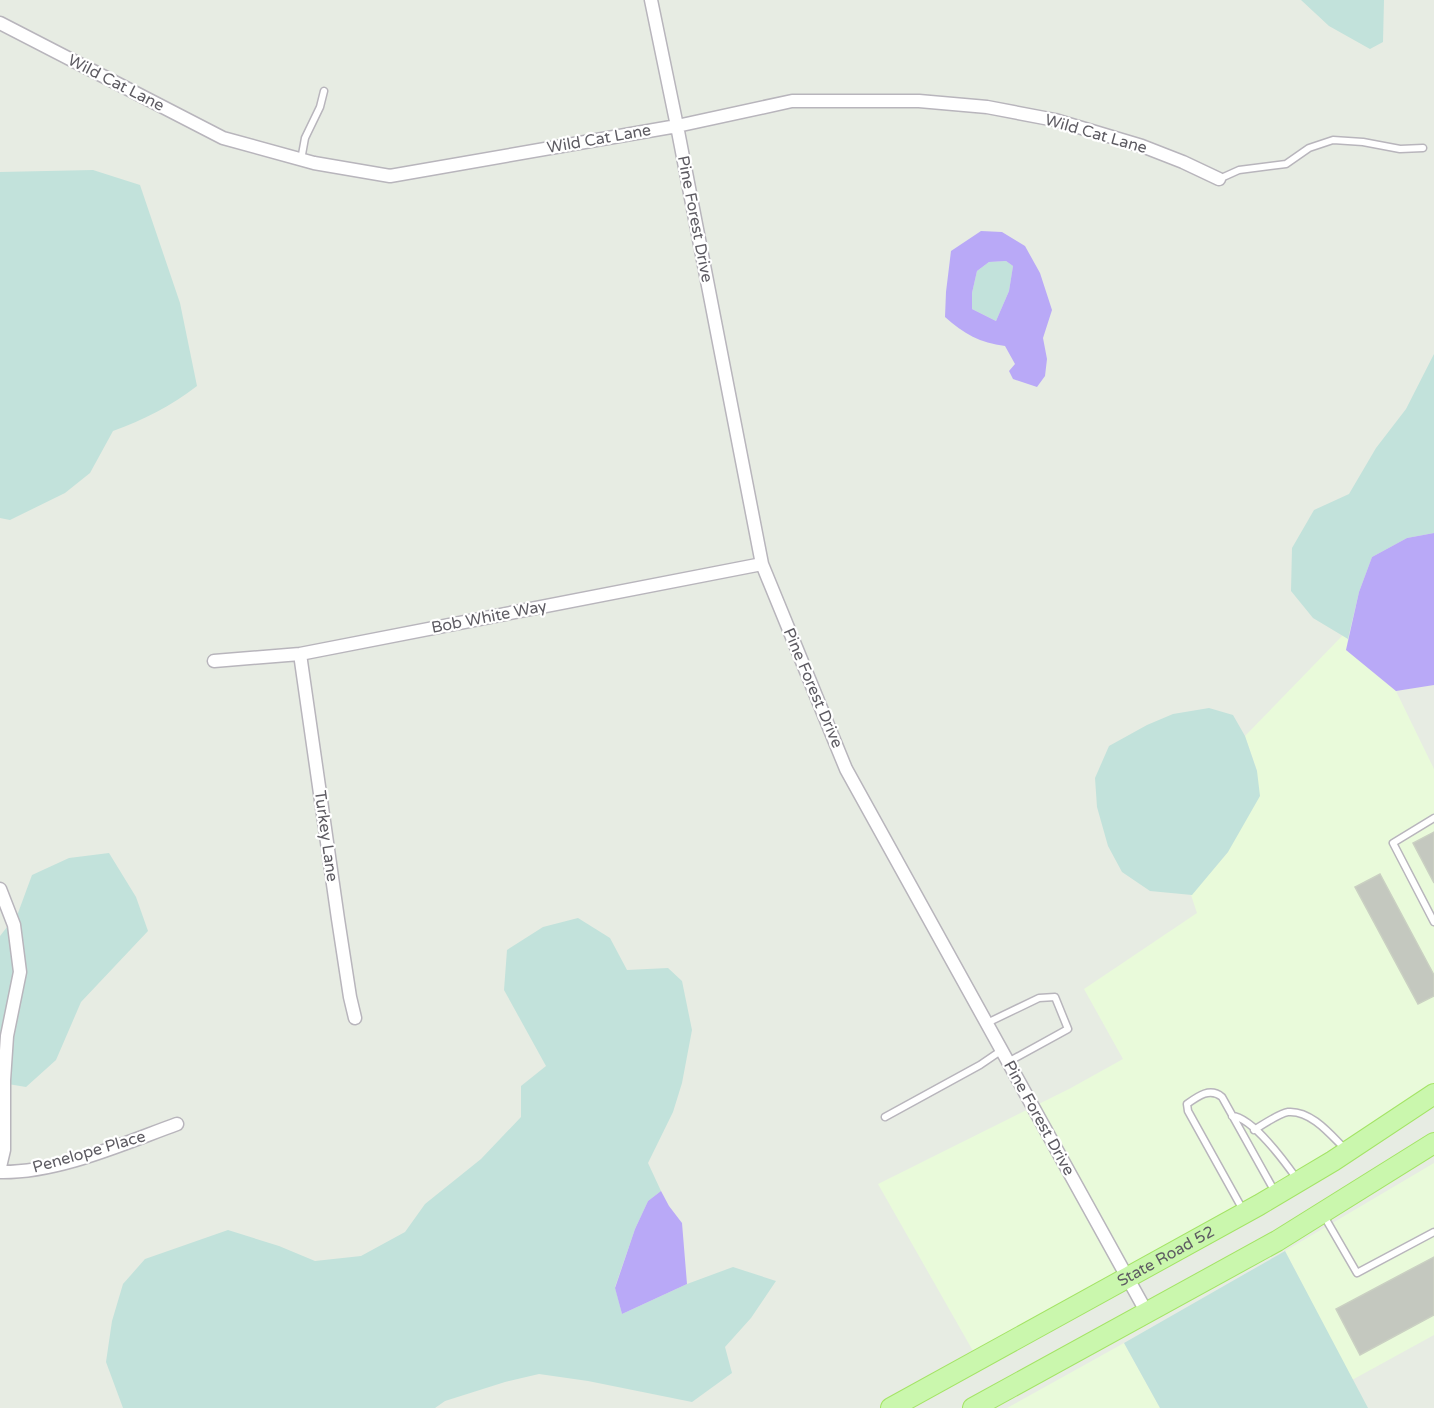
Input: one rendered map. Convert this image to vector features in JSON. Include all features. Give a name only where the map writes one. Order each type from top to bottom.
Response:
[{"type":"main road","name":"State Road 52","points":[[891,1408],[1277,1195],[1348,1152],[1434,1094]]},
{"type":"main road","points":[[973,1408],[1276,1241],[1432,1148]]},
{"type":"street","name":"Pine Forest Drive","points":[[651,0],[762,564],[846,769],[1147,1313]]},
{"type":"street","name":"Wild Cat Lane","points":[[0,23],[223,138],[302,160],[390,176],[677,126],[792,101],[920,102],[987,107],[1055,120],[1142,146],[1184,162],[1218,179]]},
{"type":"street","name":"Bob White Way","points":[[214,661],[300,654],[762,564]]},
{"type":"street","name":"Turkey Lane","points":[[300,654],[339,930],[355,1018]]},
{"type":"street","points":[[0,889],[14,925],[20,972],[8,1036],[4,1080],[4,1150],[0,1169]]},
{"type":"street","name":"Penelope Place","points":[[0,1169],[13,1172],[46,1167],[102,1151],[177,1124]]},
{"type":"lane","points":[[302,160],[305,138],[320,107],[324,91]]},
{"type":"lane","points":[[1218,179],[1239,170],[1286,164],[1309,148],[1333,140],[1363,142],[1400,149],[1422,148]]},
{"type":"lane","points":[[1434,818],[1393,843],[1434,922]]},
{"type":"lane","points":[[987,1023],[1039,998],[1055,997],[1068,1029],[1008,1062]]},
{"type":"lane","points":[[885,1117],[980,1065],[1002,1050]]},
{"type":"lane","points":[[1244,1213],[1188,1111],[1187,1104],[1204,1094],[1217,1093],[1222,1097],[1277,1195]]},
{"type":"lane","points":[[1254,1130],[1287,1112],[1320,1124],[1348,1152]]},
{"type":"lane","points":[[1233,1116],[1239,1116],[1248,1122],[1278,1152],[1299,1182]]},
{"type":"lane","points":[[1322,1213],[1357,1273],[1434,1232]]},
{"type":"shaded area","points":[[1301,0],[1384,0],[1383,42],[1370,49],[1329,26]]},
{"type":"shaded area","points":[[93,170],[140,185],[180,303],[197,386],[156,412],[113,431],[90,473],[65,493],[10,520],[0,518],[0,172]]},
{"type":"shaded area","points":[[981,231],[1002,232],[1025,246],[1040,273],[1052,310],[1043,338],[1047,359],[1045,376],[1037,387],[1013,379],[1009,371],[1015,364],[1005,346],[973,337],[945,317],[951,251]],"holes":[[[1006,261],[1013,266],[1009,291],[996,321],[972,309],[972,293],[977,271],[989,262]]]},
{"type":"shaded area","points":[[1006,261],[1013,266],[1009,291],[996,321],[972,309],[972,293],[977,271],[989,262]]},
{"type":"shaded area","points":[[1434,354],[1434,533],[1407,538],[1372,557],[1359,592],[1348,639],[1313,618],[1291,591],[1292,548],[1314,510],[1349,494],[1376,448],[1406,409]]},
{"type":"shaded area","points":[[1434,533],[1434,685],[1396,691],[1346,650],[1359,592],[1372,557],[1407,538]]},
{"type":"shaded area","points":[[1343,635],[1348,639],[1346,650],[1396,691],[1434,769],[1434,1084],[1329,1154],[973,1351],[878,1184],[1069,1089],[1123,1059],[1084,989],[1197,913],[1191,895],[1228,852],[1257,771],[1245,736]]},
{"type":"shaded area","points":[[1209,708],[1233,715],[1245,736],[1257,771],[1260,796],[1228,852],[1192,895],[1150,891],[1122,872],[1108,846],[1097,807],[1095,778],[1109,746],[1173,714]]},
{"type":"shaded area","points":[[109,853],[136,897],[148,931],[81,1002],[56,1060],[26,1087],[2,1083],[0,1079],[0,936],[18,913],[32,875],[69,858]]},
{"type":"shaded area","points":[[578,918],[610,938],[627,970],[668,968],[682,981],[692,1030],[682,1083],[673,1112],[648,1163],[661,1191],[648,1201],[635,1229],[615,1287],[622,1314],[687,1284],[733,1267],[776,1281],[751,1318],[725,1347],[732,1373],[692,1402],[588,1381],[539,1374],[445,1401],[435,1408],[123,1408],[106,1362],[112,1321],[123,1284],[145,1259],[228,1230],[279,1246],[315,1261],[361,1256],[405,1232],[425,1204],[481,1159],[521,1117],[521,1086],[546,1066],[504,990],[507,950],[543,927]]},
{"type":"shaded area","points":[[1434,1163],[1434,1335],[1352,1380],[1285,1251]]},
{"type":"shaded area","points":[[661,1191],[682,1223],[687,1284],[622,1314],[615,1288],[635,1229],[648,1201]]},
{"type":"shaded area","points":[[1285,1251],[1368,1408],[1160,1408],[1124,1343]]},
{"type":"shaded area","points":[[1124,1343],[1160,1408],[1007,1408]]},
{"type":"building","points":[[1434,832],[1434,883],[1413,843]]},
{"type":"building","points":[[1380,874],[1434,975],[1434,996],[1418,1004],[1355,887]]},
{"type":"building","points":[[1434,1257],[1434,1315],[1360,1355],[1336,1309]]}]
